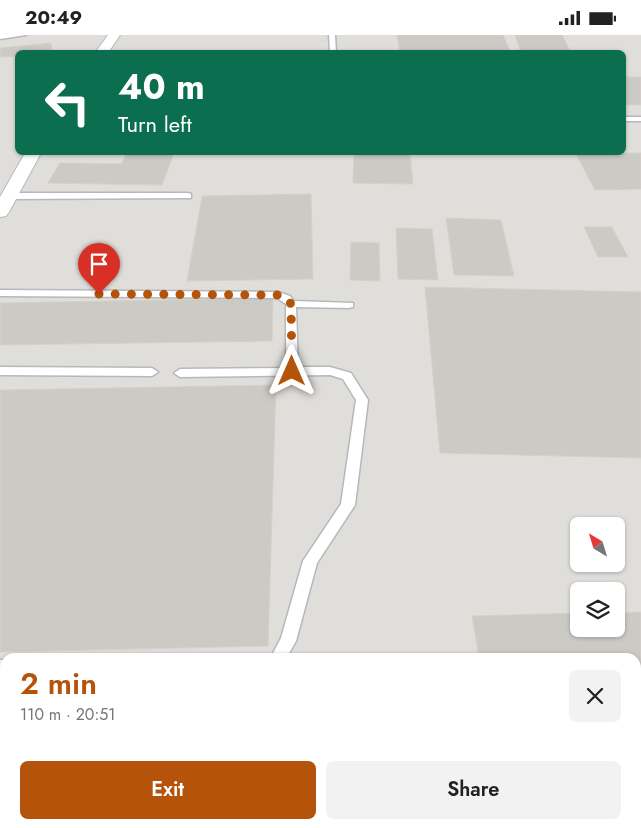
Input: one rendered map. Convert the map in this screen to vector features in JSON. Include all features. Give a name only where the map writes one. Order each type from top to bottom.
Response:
[{"type":"street","points":[[103,50],[114,35]]},
{"type":"street","points":[[0,212],[32,155]]},
{"type":"lane","points":[[0,37],[22,35]]},
{"type":"lane","points":[[332,35],[333,50]]},
{"type":"lane","points":[[626,119],[641,119]]},
{"type":"lane","points":[[9,196],[188,196]]},
{"type":"lane","points":[[0,293],[278,295],[286,298],[291,304],[292,371]]},
{"type":"lane","points":[[291,304],[349,305]]},
{"type":"lane","points":[[0,371],[152,372]]},
{"type":"lane","points":[[180,373],[330,371],[347,376],[362,400],[348,505],[310,561],[288,641],[280,653]]},
{"type":"shaded area","points":[[0,35],[641,35],[641,653],[0,653]]},
{"type":"building","points":[[397,35],[503,35],[510,50],[400,50]]},
{"type":"building","points":[[515,35],[562,35],[570,50],[520,50]]},
{"type":"building","points":[[51,43],[52,50],[15,50],[15,56],[0,57],[0,48]]},
{"type":"building","points":[[626,77],[641,77],[641,105],[626,105]]},
{"type":"building","points":[[626,153],[641,153],[641,189],[595,190],[577,155],[626,155]]},
{"type":"building","points":[[126,155],[173,155],[162,185],[48,183],[60,163],[121,164]]},
{"type":"building","points":[[354,155],[410,155],[413,184],[353,183]]},
{"type":"building","points":[[311,194],[313,279],[187,281],[202,196]]},
{"type":"building","points":[[446,218],[501,220],[514,276],[454,275]]},
{"type":"building","points":[[584,227],[612,227],[628,257],[598,257]]},
{"type":"building","points":[[396,228],[432,229],[438,280],[398,279]]},
{"type":"building","points":[[351,242],[379,243],[380,281],[350,280]]},
{"type":"building","points":[[425,287],[641,292],[641,458],[440,453]]},
{"type":"building","points":[[273,298],[272,341],[0,345],[0,303]]},
{"type":"building","points":[[276,385],[268,646],[0,652],[0,390]]},
{"type":"building","points":[[641,612],[641,653],[478,653],[472,616],[570,613],[570,637],[625,637],[625,613]]},
{"type":"route","points":[[99,294],[278,295],[286,298],[291,304],[292,371]]}]
